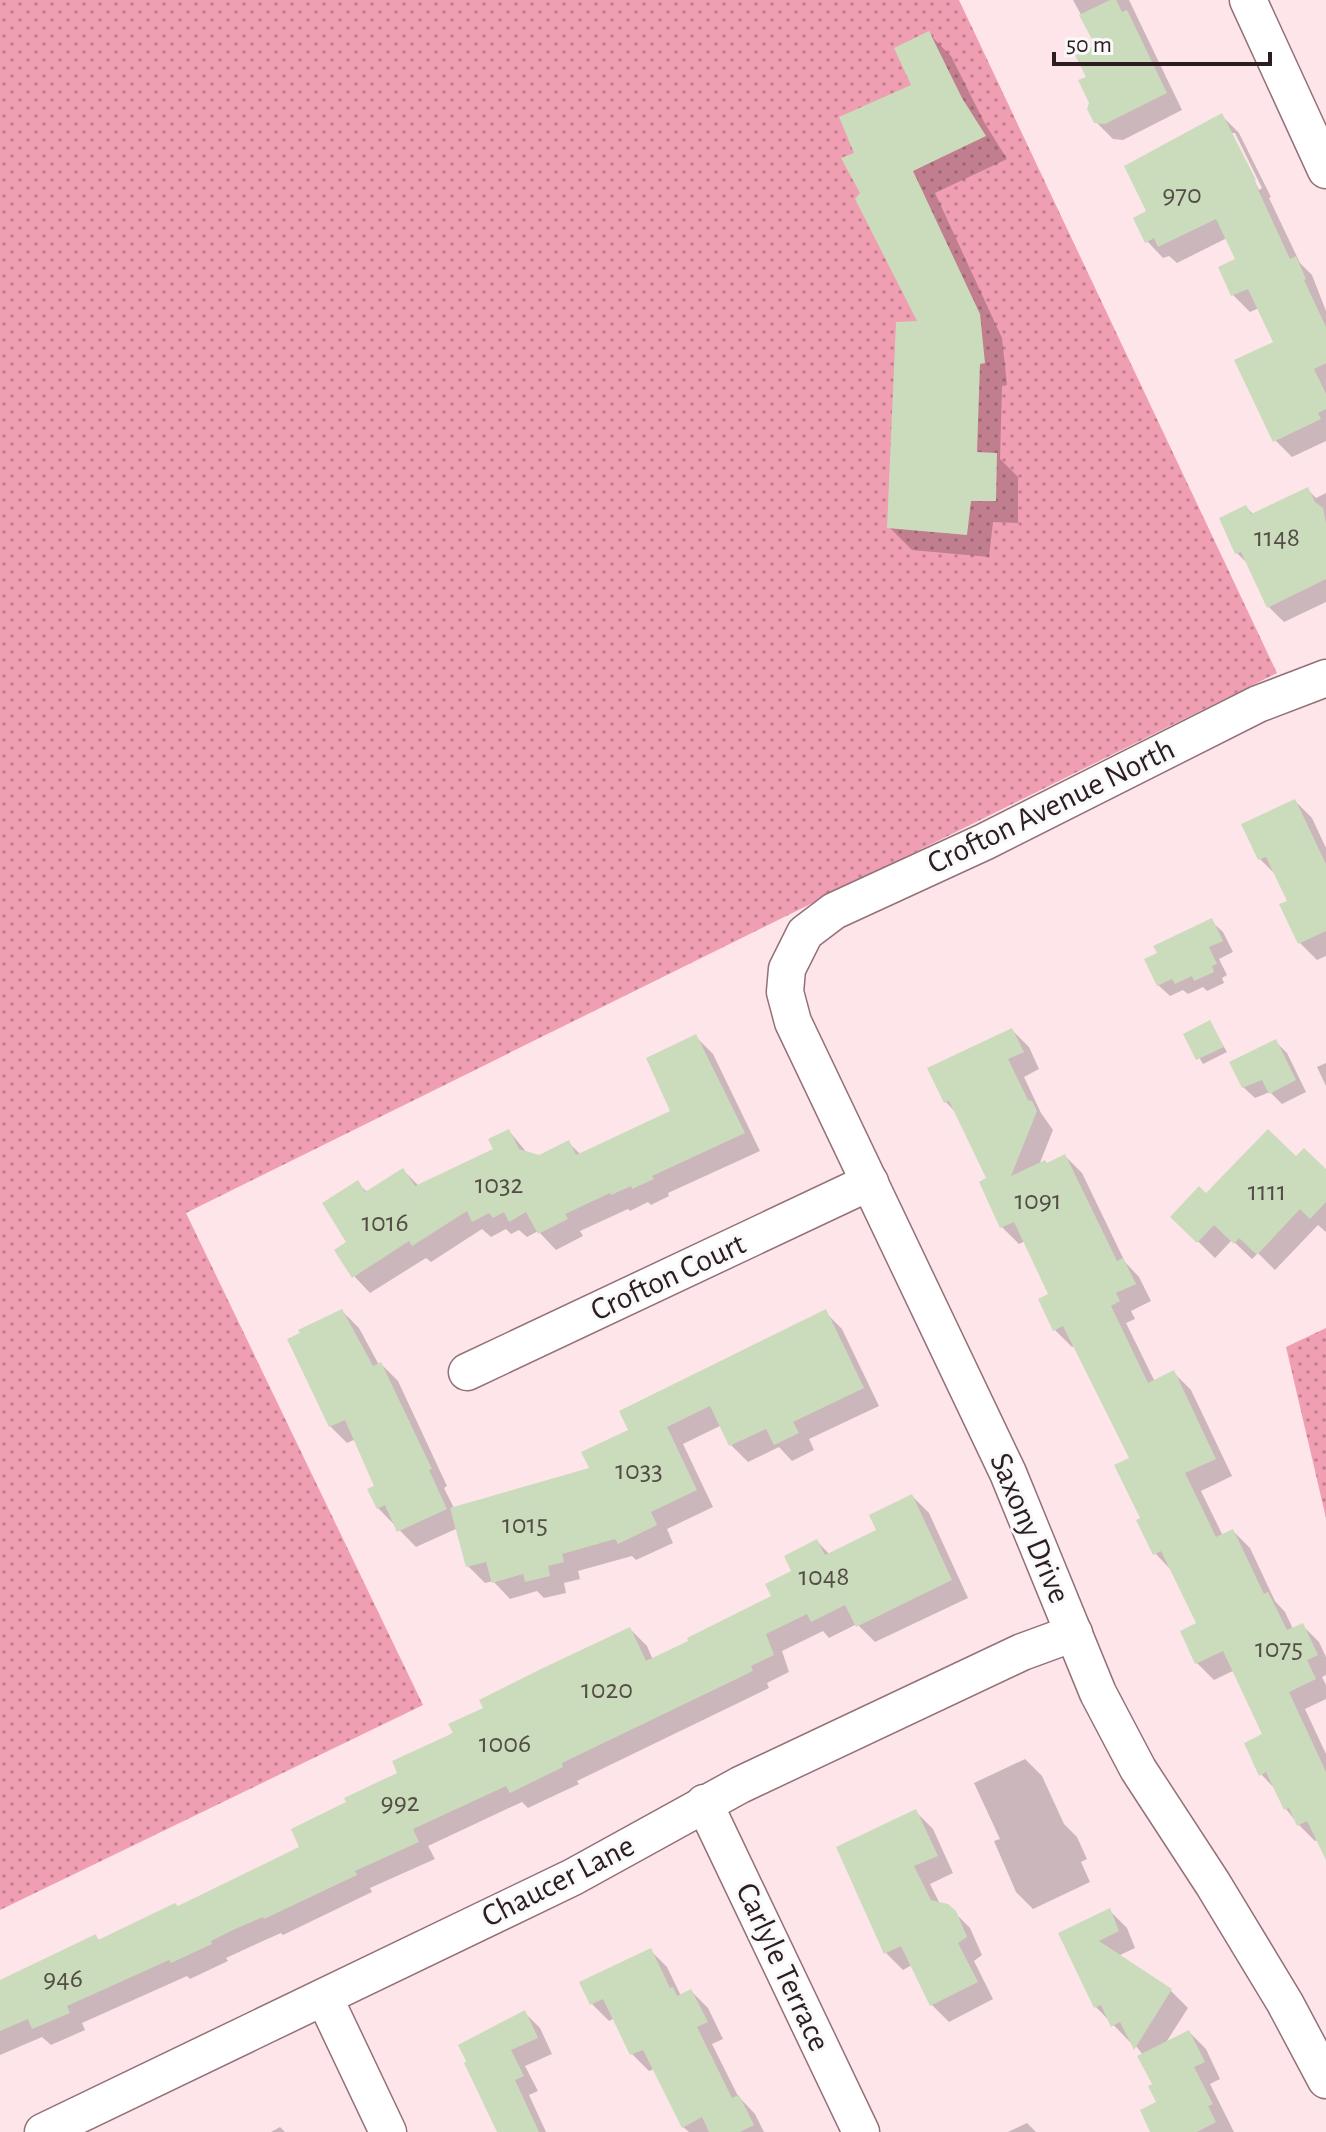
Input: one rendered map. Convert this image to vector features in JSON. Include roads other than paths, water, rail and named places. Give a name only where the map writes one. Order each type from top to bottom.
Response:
[{"type":"street","points":[[1248,0],[1326,170]]},
{"type":"street","name":"Crofton Avenue North","points":[[793,956],[805,933],[834,911],[984,842],[1258,704],[1326,678]]},
{"type":"street","name":"Saxony Drive","points":[[793,956],[787,969],[785,992],[793,1022],[1008,1473],[1098,1693],[1138,1769],[1285,2003],[1326,2080]]},
{"type":"street","name":"Crofton Court","points":[[467,1372],[870,1182]]},
{"type":"street","name":"Chaucer Lane","points":[[43,2132],[573,1877],[704,1803],[1022,1652],[1074,1633]]},
{"type":"street","name":"Carlyle Terrace","points":[[704,1803],[861,2132]]},
{"type":"street","points":[[324,1997],[388,2132]]}]
